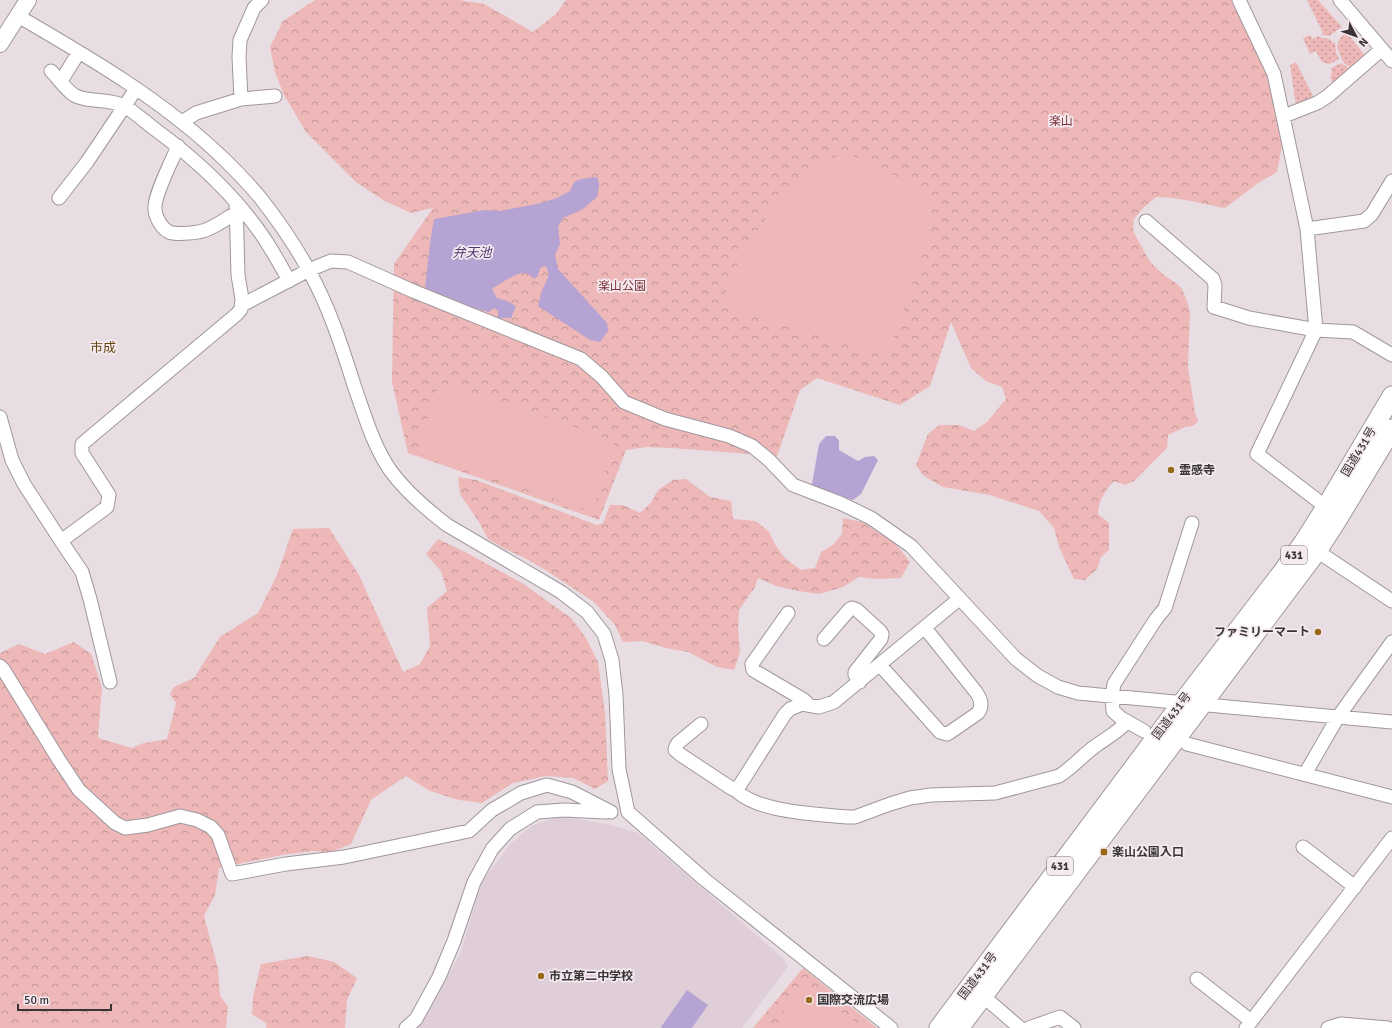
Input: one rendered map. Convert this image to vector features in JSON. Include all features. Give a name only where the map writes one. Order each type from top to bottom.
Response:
[{"type":"highway","name":"国道431号","points":[[939,1028],[1304,542],[1392,396]]},
{"type":"highway","name":"国道431号","points":[[959,1028],[1318,551],[1392,429]]},
{"type":"main road","points":[[0,44],[28,0]]},
{"type":"street","points":[[241,99],[239,57],[240,40],[254,8],[262,0]]},
{"type":"street","points":[[1239,0],[1274,74],[1284,116],[1306,229],[1316,330],[1257,454],[1326,507]]},
{"type":"street","points":[[1340,0],[1392,61]]},
{"type":"street","points":[[18,16],[79,52],[136,89],[182,122],[221,157],[261,199],[309,270],[333,323],[369,430],[389,469],[401,484],[431,513],[447,525],[561,592],[587,612],[604,634],[612,660],[616,695],[619,769],[628,812],[704,879],[890,1028]]},
{"type":"street","points":[[1284,116],[1317,103],[1328,96],[1382,49]]},
{"type":"street","points":[[61,81],[79,52]]},
{"type":"street","points":[[51,71],[70,91],[78,97],[114,102],[125,106],[200,164],[266,241],[289,281]]},
{"type":"street","points":[[58,198],[87,162],[136,89]]},
{"type":"street","points":[[182,122],[196,113],[241,99],[275,96]]},
{"type":"street","points":[[178,146],[162,183],[155,204],[157,216],[165,229],[174,233],[198,232],[206,230],[236,207]]},
{"type":"street","points":[[1306,229],[1364,221],[1372,214],[1392,181]]},
{"type":"street","points":[[236,207],[238,275],[242,305]]},
{"type":"street","points":[[1146,221],[1213,279],[1215,285],[1214,306],[1249,318],[1316,330],[1353,332],[1392,355]]},
{"type":"street","points":[[61,541],[107,507],[109,495],[82,453],[82,444],[237,314],[242,305],[309,270],[331,261],[348,262],[441,303],[581,359],[602,377],[624,402],[665,419],[729,436],[752,446],[769,460],[792,485],[840,503],[871,518],[911,546],[1016,659],[1038,676],[1058,687],[1078,693],[1392,722]]},
{"type":"street","points":[[0,417],[12,460],[24,484],[82,572],[110,682]]},
{"type":"street","points":[[1144,731],[1116,715],[1113,711],[1112,696],[1114,684],[1156,619],[1165,608],[1192,523]]},
{"type":"street","points":[[1318,551],[1392,601]]},
{"type":"street","points":[[737,791],[785,714],[790,709],[802,704],[819,707],[834,702],[959,599]]},
{"type":"street","points":[[824,639],[852,608],[857,610],[880,631],[882,634],[881,638],[855,672],[860,682]]},
{"type":"street","points":[[788,613],[751,667],[753,670],[804,700],[808,705]]},
{"type":"street","points":[[880,665],[940,732],[944,734],[949,733],[978,713],[981,709],[981,700],[925,628]]},
{"type":"street","points":[[1305,774],[1338,717],[1392,642]]},
{"type":"street","points":[[0,666],[3,668],[79,790],[116,823],[125,828],[148,825],[180,816],[197,820],[211,827],[218,835],[232,874],[286,864],[344,857],[468,831],[492,810],[520,793],[547,785],[572,792],[611,812]]},
{"type":"street","points":[[701,724],[678,742],[676,750],[681,756],[737,791],[744,798],[761,806],[847,818],[855,817],[910,798],[931,795],[995,793],[1059,776],[1092,748],[1127,722]]},
{"type":"street","points":[[1187,744],[1392,797]]},
{"type":"street","points":[[406,1028],[416,1019],[439,977],[454,942],[474,882],[492,849],[510,829],[537,812],[564,810],[628,812]]},
{"type":"street","points":[[1197,979],[1248,1024],[1392,838]]},
{"type":"street","points":[[1303,847],[1355,887]]},
{"type":"street","points":[[983,996],[1020,1028]]},
{"type":"street","points":[[1029,1028],[1060,1017],[1074,1028]]},
{"type":"street","points":[[1328,1028],[1341,1024],[1388,1028]]},
{"type":"shaded area","points":[[560,816],[612,825],[638,833],[783,958],[788,967],[742,1028],[416,1028],[432,1005],[461,952],[477,897],[485,878],[510,844],[533,825]]},
{"type":"green space","name":"楽山","points":[[315,0],[459,0],[484,4],[533,32],[556,14],[566,0],[1235,0],[1266,66],[1279,116],[1282,145],[1277,172],[1258,183],[1225,208],[1182,199],[1156,197],[1144,207],[1134,219],[1133,231],[1150,262],[1182,289],[1187,301],[1190,312],[1188,368],[1195,412],[1198,421],[1193,426],[1185,427],[1168,435],[1167,448],[1134,481],[1125,485],[1114,481],[1108,488],[1101,501],[1098,514],[1109,523],[1109,550],[1101,557],[1097,569],[1085,580],[1074,579],[1059,547],[1054,528],[1039,511],[990,495],[943,487],[924,476],[916,465],[928,434],[939,425],[959,425],[974,431],[987,422],[1006,399],[1002,387],[986,381],[971,368],[951,322],[930,386],[900,405],[817,378],[800,390],[777,456],[647,447],[626,450],[599,520],[408,453],[392,382],[394,264],[433,208],[411,213],[383,200],[356,182],[306,132],[284,95],[275,72],[270,47],[283,21]]},
{"type":"green space","points":[[1307,0],[1318,0],[1342,27],[1329,36],[1322,35],[1323,33]]},
{"type":"green space","points":[[1346,32],[1367,58],[1354,69],[1345,64],[1342,60],[1337,46],[1340,38]]},
{"type":"green space","points":[[1310,35],[1312,39],[1319,36],[1330,39],[1335,43],[1336,53],[1339,58],[1338,60],[1329,64],[1322,62],[1316,51],[1310,54],[1303,38]]},
{"type":"green space","points":[[1296,62],[1314,98],[1296,106],[1290,65]]},
{"type":"green space","points":[[1341,63],[1350,69],[1334,85],[1330,77],[1332,73],[1331,68]]},
{"type":"green space","points":[[846,155],[856,157],[919,188],[928,200],[934,218],[933,226],[891,345],[888,350],[881,354],[870,352],[730,308],[723,299],[733,272],[751,240],[785,191],[822,162],[837,156]]},
{"type":"green space","points":[[440,382],[615,441],[592,511],[416,453]]},
{"type":"green space","points":[[458,477],[476,480],[597,525],[603,523],[610,505],[623,505],[640,513],[651,503],[658,490],[673,480],[686,479],[710,497],[731,501],[733,519],[756,521],[769,532],[776,546],[785,558],[801,570],[815,568],[821,552],[833,545],[842,534],[843,518],[862,522],[895,543],[910,562],[901,578],[877,579],[859,577],[843,587],[819,594],[776,586],[758,578],[755,587],[739,610],[738,627],[740,652],[734,670],[717,667],[688,652],[666,648],[642,641],[623,642],[615,625],[594,602],[547,571],[488,539],[479,522],[460,494]]},
{"type":"green space","points":[[329,528],[359,575],[403,672],[420,664],[430,646],[427,608],[447,591],[441,571],[426,554],[438,539],[522,583],[571,618],[586,638],[598,662],[605,713],[608,781],[595,789],[573,778],[546,776],[513,783],[482,803],[459,800],[430,791],[406,776],[371,800],[351,844],[331,852],[312,851],[282,855],[219,868],[215,895],[204,916],[218,969],[220,995],[228,1007],[226,1028],[0,1028],[0,653],[19,644],[45,654],[74,642],[91,654],[102,688],[98,738],[132,748],[144,743],[167,739],[176,703],[170,694],[174,687],[194,678],[220,637],[258,613],[277,575],[293,529]]},
{"type":"green space","points":[[308,956],[334,962],[357,978],[347,1000],[345,1028],[266,1028],[267,1024],[252,1014],[253,997],[261,964]]},
{"type":"green space","name":"国際交流広場","points":[[803,968],[877,1028],[753,1028]]},
{"type":"green space","name":"国際交流広場","points":[[806,984],[862,1028],[798,1028],[781,1015]]},
{"type":"water","name":"弁天池","points":[[594,177],[598,178],[599,186],[597,197],[583,209],[563,218],[558,227],[560,244],[555,255],[558,269],[607,323],[608,331],[600,342],[590,340],[538,306],[541,293],[549,275],[546,266],[540,268],[538,276],[534,279],[527,273],[522,273],[508,279],[492,289],[497,298],[516,306],[511,318],[498,318],[498,311],[494,308],[489,312],[471,307],[425,289],[434,219],[485,210],[500,211],[541,203],[557,198],[570,191],[574,182],[581,179]]},
{"type":"water","points":[[826,436],[835,436],[839,441],[839,450],[858,461],[865,457],[874,456],[878,460],[861,494],[853,500],[816,488],[812,484],[819,444]]},
{"type":"water","points":[[687,990],[708,1005],[692,1028],[661,1027]]},
{"type":"place","name":"霊感寺","points":[[1171,470]]},
{"type":"place","name":"ファミリーマート","points":[[1318,632]]},
{"type":"place","name":"楽山公園入口","points":[[1104,852]]},
{"type":"place","name":"市立第二中学校","points":[[541,976]]},
{"type":"place","name":"国際交流広場","points":[[809,1000]]},
{"type":"district","name":"市成","points":[[103,348]]},
{"type":"park label","name":"楽山公園","points":[[622,286]]}]
